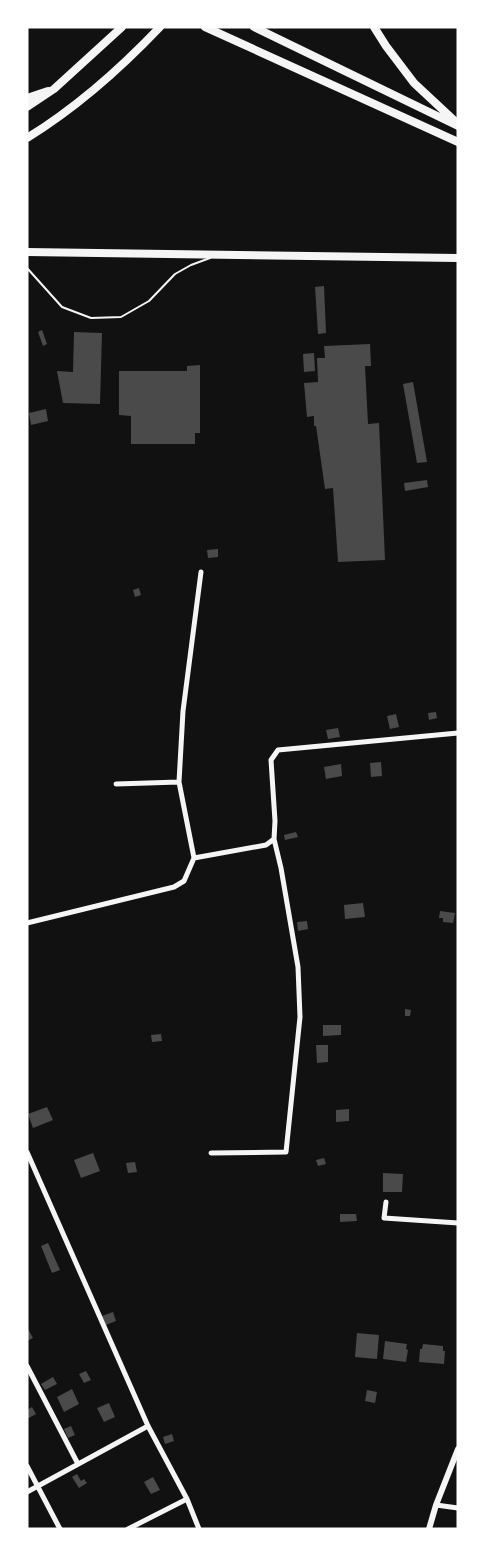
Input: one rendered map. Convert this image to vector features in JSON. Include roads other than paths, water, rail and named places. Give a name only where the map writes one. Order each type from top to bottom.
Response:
[{"type":"main road","points":[[27,107],[54,89],[122,27]]},
{"type":"main road","points":[[27,138],[89,92],[135,53],[160,27]]},
{"type":"main road","points":[[205,27],[458,142]]},
{"type":"main road","points":[[254,27],[458,126]]},
{"type":"main road","points":[[374,27],[414,83],[458,126]]},
{"type":"main road","points":[[27,98],[54,89]]},
{"type":"main road","points":[[27,252],[458,258]]},
{"type":"street","points":[[27,923],[174,887],[184,881],[194,858],[179,782],[183,711],[201,572]]},
{"type":"street","points":[[211,1153],[286,1152],[300,1017],[298,967],[274,839],[271,760],[278,750],[458,733]]},
{"type":"street","points":[[116,784],[179,782]]},
{"type":"street","points":[[194,858],[266,845],[274,839]]},
{"type":"street","points":[[27,1152],[148,1426],[187,1499],[198,1529]]},
{"type":"street","points":[[27,1172],[34,1168]]},
{"type":"street","points":[[386,1202],[384,1218],[458,1223]]},
{"type":"street","points":[[27,1366],[78,1464]]},
{"type":"street","points":[[27,1492],[148,1426]]},
{"type":"street","points":[[429,1529],[458,1449]]},
{"type":"street","points":[[27,1466],[60,1529]]},
{"type":"street","points":[[128,1529],[187,1499]]},
{"type":"street","points":[[436,1505],[458,1508]]},
{"type":"lane","points":[[27,268],[62,308],[91,318],[121,318],[149,301],[175,274],[191,265],[220,255]]}]
